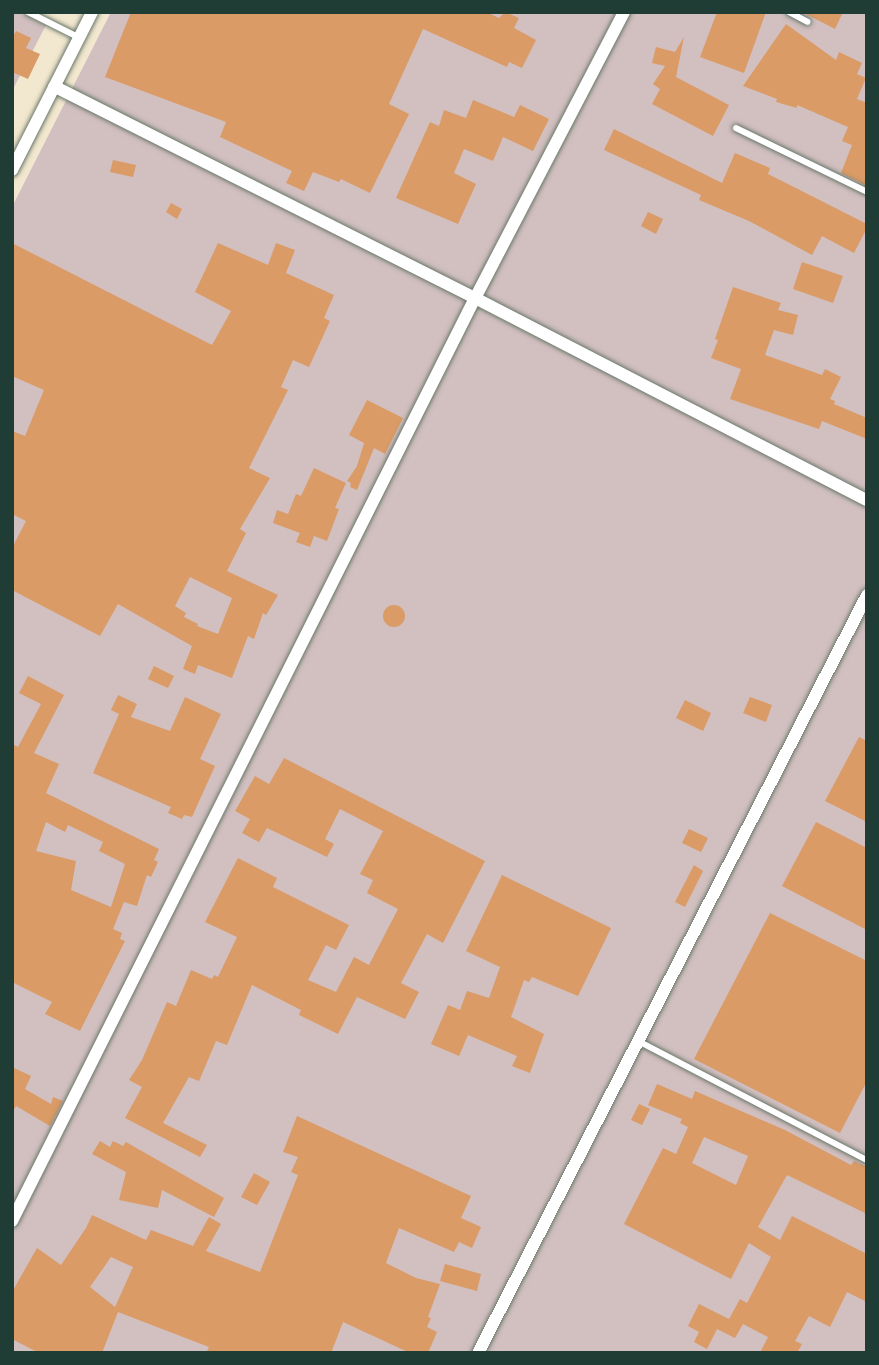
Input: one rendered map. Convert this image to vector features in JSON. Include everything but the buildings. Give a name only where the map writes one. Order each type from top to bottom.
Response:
[{"type":"street","points":[[12,170],[92,12]]},
{"type":"street","points":[[12,1221],[475,298],[624,12]]},
{"type":"street","points":[[54,86],[475,298],[867,500]]},
{"type":"street","points":[[478,1353],[640,1042],[867,595]]},
{"type":"lane","points":[[28,12],[80,38]]},
{"type":"lane","points":[[789,12],[808,22]]},
{"type":"lane","points":[[736,128],[867,192]]},
{"type":"lane","points":[[640,1042],[867,1160]]},
{"type":"shaded area","points":[[12,12],[20,12],[46,25],[12,91]]},
{"type":"shaded area","points":[[111,12],[867,12],[867,1353],[12,1353],[12,207]]}]
